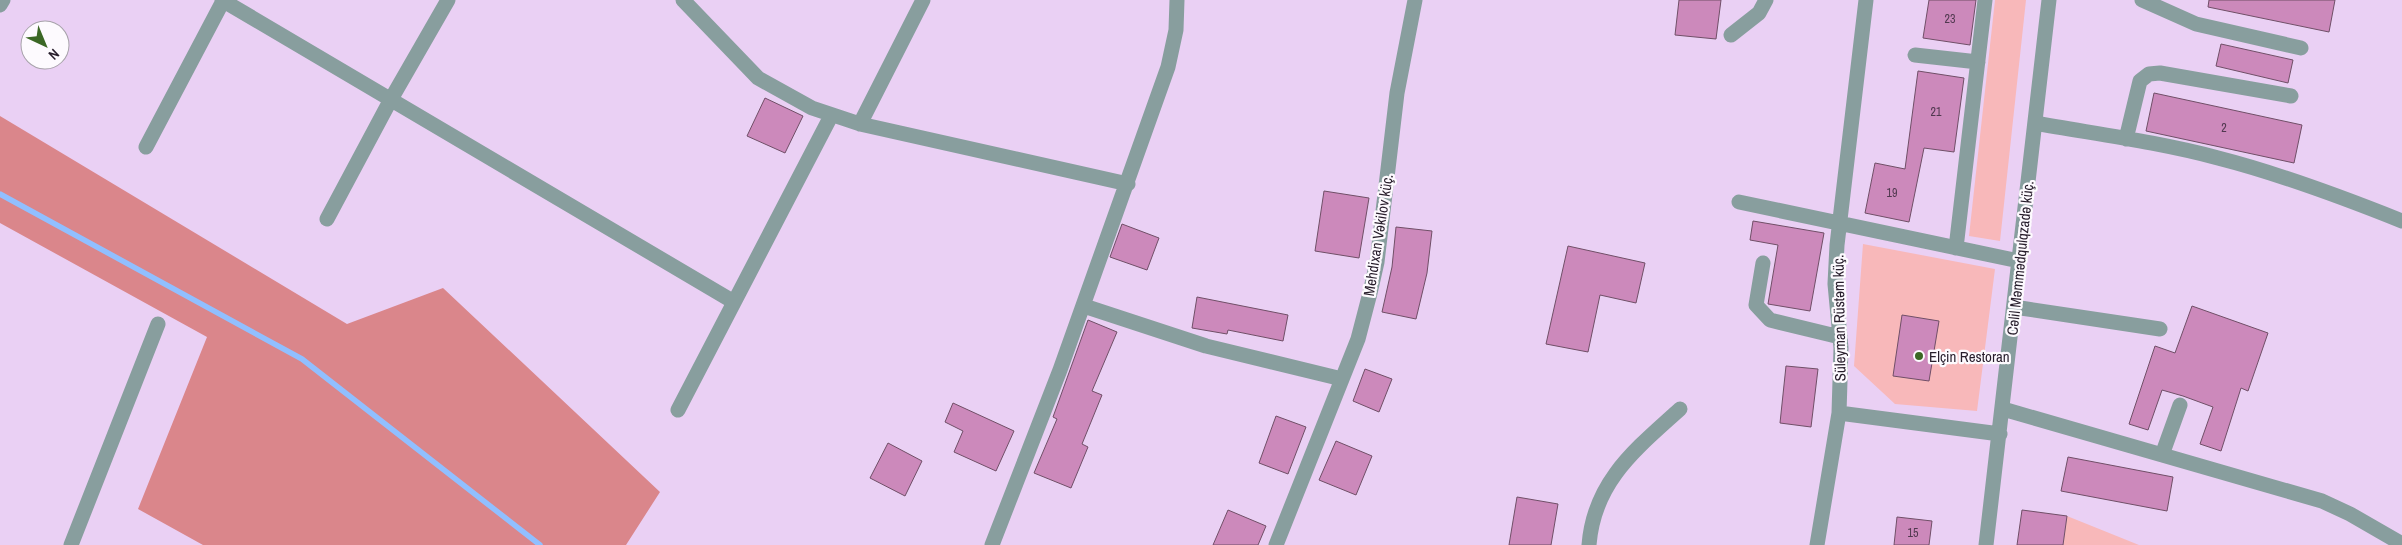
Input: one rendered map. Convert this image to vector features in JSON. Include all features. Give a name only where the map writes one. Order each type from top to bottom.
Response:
[{"type":"street","points":[[0,5],[3,0]]},
{"type":"street","points":[[146,147],[222,0],[734,302]]},
{"type":"street","points":[[327,219],[390,100],[448,0]]},
{"type":"street","points":[[683,0],[758,78],[812,108],[831,116],[1128,184]]},
{"type":"street","points":[[860,124],[923,0]]},
{"type":"street","points":[[992,545],[1084,306],[1168,67],[1176,30],[1177,0]]},
{"type":"street","name":"Mehdixan Vəkilov küç.","points":[[1276,545],[1358,339],[1377,262],[1397,93],[1414,0]]},
{"type":"street","points":[[1731,35],[1759,13],[1766,0]]},
{"type":"street","name":"Süleyman Rüstəm küç.","points":[[1817,545],[1839,413],[1840,337],[1835,284],[1840,224],[1866,0]]},
{"type":"street","points":[[1956,248],[1984,0]]},
{"type":"street","name":"Cəlil Məmmədqulqzadə küç.","points":[[1986,545],[2049,0]]},
{"type":"street","points":[[2142,0],[2196,24],[2301,48]]},
{"type":"street","points":[[1915,55],[1978,62]]},
{"type":"street","points":[[2126,139],[2140,81],[2148,74],[2160,73],[2291,96]]},
{"type":"street","points":[[678,410],[831,116]]},
{"type":"street","points":[[2035,123],[2165,146],[2258,169],[2402,221]]},
{"type":"street","points":[[1739,202],[2019,262]]},
{"type":"street","points":[[1763,263],[1756,305],[1762,314],[1770,320],[1840,337]]},
{"type":"street","points":[[1084,306],[1206,346],[1342,379]]},
{"type":"street","points":[[2014,307],[2160,329]]},
{"type":"street","points":[[72,545],[158,324]]},
{"type":"street","points":[[2162,454],[2180,405]]},
{"type":"street","points":[[2003,408],[2322,502],[2350,514],[2402,544]]},
{"type":"street","points":[[1589,545],[1602,493],[1626,458],[1680,409]]},
{"type":"street","points":[[1839,413],[2000,434]]},
{"type":"shaded area","points":[[1995,0],[2026,0],[2000,241],[1969,236]]},
{"type":"shaded area","points":[[0,116],[347,324],[443,288],[660,492],[626,545],[203,545],[138,509],[207,337],[0,223]]},
{"type":"shaded area","points":[[1863,244],[1995,269],[1977,411],[1895,404],[1854,366]]},
{"type":"shaded area","points":[[2067,516],[2139,545],[2063,545]]},
{"type":"building","points":[[1679,0],[1721,0],[1716,39],[1675,35]]},
{"type":"building","points":[[1929,0],[1976,0],[1970,45],[1923,38]]},
{"type":"building","points":[[2209,0],[2335,0],[2329,32],[2208,7]]},
{"type":"building","points":[[2221,44],[2293,60],[2288,83],[2216,66]]},
{"type":"building","points":[[1918,71],[1964,78],[1954,152],[1924,148],[1909,222],[1865,213],[1875,163],[1905,169]]},
{"type":"building","points":[[2154,93],[2302,125],[2294,163],[2146,131]]},
{"type":"building","points":[[765,98],[803,116],[785,153],[747,136]]},
{"type":"building","points":[[1324,191],[1369,198],[1359,258],[1315,251]]},
{"type":"building","points":[[1753,221],[1824,233],[1810,311],[1768,304],[1778,245],[1750,240]]},
{"type":"building","points":[[1122,224],[1159,238],[1147,270],[1110,257]]},
{"type":"building","points":[[1396,227],[1432,231],[1427,273],[1416,319],[1382,312],[1392,267]]},
{"type":"building","points":[[1568,246],[1645,263],[1636,303],[1600,295],[1588,352],[1546,344]]},
{"type":"building","points":[[1197,297],[1288,315],[1283,341],[1228,330],[1227,334],[1192,328]]},
{"type":"building","points":[[2192,306],[2268,333],[2248,391],[2241,388],[2221,451],[2200,444],[2213,407],[2183,396],[2162,390],[2148,430],[2129,424],[2155,346],[2175,353]]},
{"type":"building","points":[[1902,315],[1939,321],[1929,381],[1893,376]]},
{"type":"building","points":[[1088,320],[1117,332],[1092,391],[1102,395],[1082,444],[1088,447],[1071,488],[1034,473],[1057,419],[1053,417]]},
{"type":"building","points":[[1786,366],[1818,369],[1811,427],[1780,423]]},
{"type":"building","points":[[1365,369],[1392,379],[1379,412],[1353,401]]},
{"type":"building","points":[[953,403],[1014,431],[996,471],[954,452],[963,431],[945,422]]},
{"type":"building","points":[[1276,416],[1306,427],[1288,474],[1259,463]]},
{"type":"building","points":[[1336,441],[1372,456],[1356,495],[1319,480]]},
{"type":"building","points":[[888,443],[922,461],[905,496],[870,478]]},
{"type":"building","points":[[2068,457],[2173,477],[2167,511],[2061,491]]},
{"type":"building","points":[[1517,497],[1558,504],[1551,545],[1509,545]]},
{"type":"building","points":[[1228,510],[1266,526],[1258,545],[1213,545]]},
{"type":"building","points":[[2022,510],[2067,516],[2063,545],[2017,545]]},
{"type":"building","points":[[1897,517],[1932,521],[1929,545],[1894,545]]},
{"type":"waterway","points":[[0,194],[302,359],[540,545]]},
{"type":"place","name":"Elçin Restoran","points":[[1919,356]]}]
